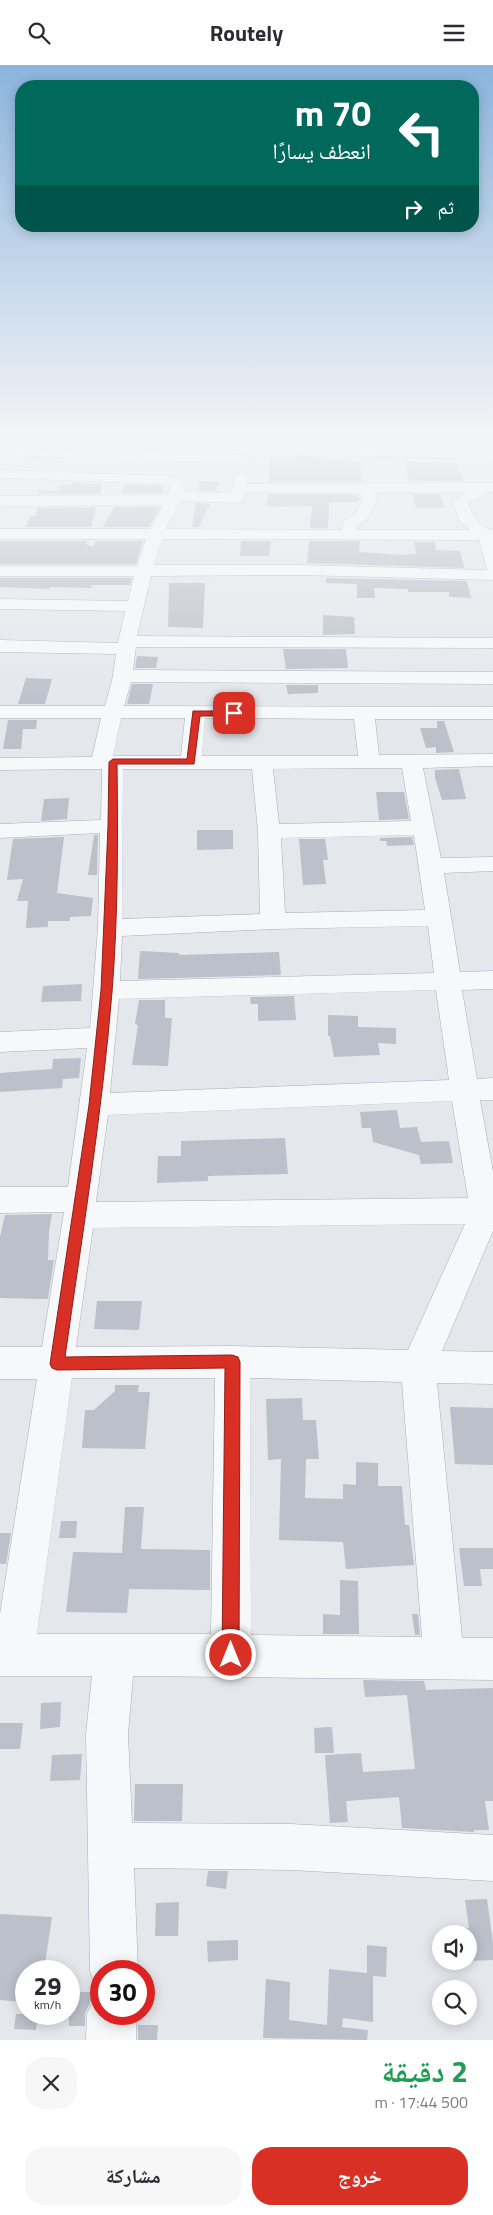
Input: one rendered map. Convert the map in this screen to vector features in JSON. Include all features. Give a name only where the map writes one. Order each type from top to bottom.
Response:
[{"type":"street","points":[[159,528],[155,534],[144,570],[127,645],[123,676],[113,713],[108,762],[113,826],[110,928],[95,1105],[57,1364],[7,1655],[231,1655],[493,1659]]},
{"type":"street","points":[[0,534],[155,534],[176,528]]},
{"type":"street","points":[[297,528],[315,534],[350,536],[490,535]]},
{"type":"street","points":[[349,528],[350,536]]},
{"type":"street","points":[[479,528],[490,535]]},
{"type":"street","points":[[300,570],[301,551],[315,534]]},
{"type":"street","points":[[490,535],[493,567]]},
{"type":"street","points":[[0,571],[300,570],[493,575]]},
{"type":"street","points":[[0,603],[136,606]]},
{"type":"street","points":[[267,643],[271,677]]},
{"type":"street","points":[[0,646],[493,643]]},
{"type":"street","points":[[123,676],[493,678]]},
{"type":"street","points":[[0,713],[493,713]]},
{"type":"street","points":[[191,762],[196,713]]},
{"type":"street","points":[[364,714],[369,761]]},
{"type":"street","points":[[0,769],[0,764],[411,762],[493,759]]},
{"type":"street","points":[[262,762],[269,831],[273,921]]},
{"type":"street","points":[[411,762],[439,918],[472,1143],[489,1211],[418,1367],[444,1659]]},
{"type":"street","points":[[0,831],[113,826]]},
{"type":"street","points":[[269,831],[423,828]]},
{"type":"street","points":[[430,866],[493,864]]},
{"type":"street","points":[[110,928],[273,921],[439,918]]},
{"type":"street","points":[[106,990],[493,980]]},
{"type":"street","points":[[0,1042],[102,1037]]},
{"type":"street","points":[[95,1105],[493,1089]]},
{"type":"street","points":[[0,1200],[80,1207],[489,1211]]},
{"type":"street","points":[[231,1655],[232,1362]]},
{"type":"street","points":[[0,1363],[232,1362],[493,1368]]},
{"type":"street","points":[[114,1656],[107,1734],[114,1960]]},
{"type":"street","points":[[111,1845],[291,1847],[493,1858]]},
{"type":"street","points":[[111,2040],[112,2025]]},
{"type":"building","points":[[0,541],[87,541],[86,544],[93,547],[96,541],[143,541],[136,564],[0,564]]},
{"type":"building","points":[[241,541],[271,541],[269,556],[240,556]]},
{"type":"building","points":[[309,541],[360,541],[359,552],[405,555],[416,554],[414,542],[435,542],[436,550],[460,551],[464,568],[307,563]]},
{"type":"building","points":[[0,578],[132,578],[130,585],[92,585],[91,588],[50,587],[49,589],[0,587]]},
{"type":"building","points":[[326,578],[467,581],[471,598],[449,597],[449,592],[408,592],[408,589],[374,588],[375,598],[357,598],[357,584],[326,583]]},
{"type":"building","points":[[169,583],[205,583],[203,628],[168,627]]},
{"type":"building","points":[[323,615],[354,617],[355,634],[323,635]]},
{"type":"building","points":[[283,649],[346,649],[348,668],[286,669]]},
{"type":"building","points":[[137,656],[158,657],[156,668],[135,668]]},
{"type":"building","points":[[26,678],[52,679],[45,704],[18,704]]},
{"type":"building","points":[[132,684],[153,684],[149,704],[127,704]]},
{"type":"building","points":[[286,685],[318,685],[318,693],[288,694]]},
{"type":"building","points":[[8,720],[37,720],[36,729],[23,729],[21,749],[3,749]]},
{"type":"building","points":[[437,721],[444,721],[454,752],[436,753],[436,747],[426,748],[420,728],[437,728]]},
{"type":"building","points":[[459,769],[466,799],[442,800],[435,778],[435,770]]},
{"type":"building","points":[[376,792],[404,792],[409,819],[379,820]]},
{"type":"building","points":[[69,798],[67,819],[41,821],[44,799]]},
{"type":"building","points":[[197,830],[233,830],[233,849],[197,850]]},
{"type":"building","points":[[94,835],[98,835],[97,875],[88,875]]},
{"type":"building","points":[[64,837],[57,893],[93,898],[91,916],[70,917],[70,921],[48,921],[48,927],[26,928],[28,901],[17,901],[23,879],[7,880],[13,839]]},
{"type":"building","points":[[412,837],[414,845],[387,846],[386,841],[380,841],[380,838]]},
{"type":"building","points":[[299,839],[325,839],[328,860],[323,860],[326,884],[303,885]]},
{"type":"building","points":[[140,951],[179,953],[179,955],[279,952],[281,975],[138,979]]},
{"type":"building","points":[[82,984],[81,1001],[41,1002],[43,986]]},
{"type":"building","points":[[294,996],[296,1020],[258,1021],[258,1004],[251,1004],[250,997]]},
{"type":"building","points":[[139,1000],[165,1000],[165,1018],[172,1018],[168,1066],[132,1065],[138,1025],[135,1024]]},
{"type":"building","points":[[328,1015],[358,1016],[358,1027],[396,1028],[396,1044],[378,1043],[380,1055],[334,1057],[330,1036],[328,1036]]},
{"type":"building","points":[[81,1058],[79,1078],[63,1079],[62,1088],[0,1092],[0,1073],[52,1069],[53,1059]]},
{"type":"building","points":[[397,1110],[400,1128],[417,1127],[421,1142],[449,1141],[453,1163],[421,1164],[419,1155],[373,1142],[371,1128],[362,1128],[360,1112]]},
{"type":"building","points":[[285,1138],[288,1174],[208,1176],[208,1181],[157,1183],[158,1156],[181,1156],[181,1141]]},
{"type":"building","points":[[52,1214],[48,1260],[54,1260],[48,1299],[0,1298],[0,1237],[5,1215]]},
{"type":"building","points":[[97,1301],[142,1301],[139,1330],[94,1329]]},
{"type":"building","points":[[115,1385],[139,1385],[138,1392],[150,1392],[145,1449],[82,1448],[85,1410],[94,1410],[115,1391]]},
{"type":"building","points":[[302,1398],[303,1420],[316,1420],[319,1459],[306,1459],[305,1498],[343,1499],[343,1484],[356,1485],[356,1462],[378,1463],[378,1486],[402,1486],[405,1525],[409,1525],[414,1565],[346,1569],[343,1542],[279,1540],[281,1459],[268,1460],[266,1399]]},
{"type":"building","points":[[450,1407],[493,1408],[493,1465],[455,1464]]},
{"type":"building","points":[[125,1507],[144,1507],[141,1549],[210,1550],[210,1590],[129,1589],[127,1613],[66,1612],[73,1552],[122,1553]]},
{"type":"building","points":[[61,1521],[77,1521],[76,1538],[59,1538]]},
{"type":"building","points":[[0,1533],[11,1533],[6,1564],[0,1564]]},
{"type":"building","points":[[459,1548],[493,1548],[493,1569],[480,1569],[482,1586],[464,1586]]},
{"type":"building","points":[[340,1580],[358,1581],[359,1634],[323,1634],[323,1614],[340,1615]]},
{"type":"building","points":[[412,1614],[418,1614],[420,1635],[415,1635]]},
{"type":"building","points":[[363,1680],[424,1681],[426,1690],[493,1688],[493,1801],[485,1801],[489,1830],[474,1830],[474,1832],[402,1828],[399,1797],[346,1801],[348,1822],[330,1823],[325,1755],[361,1753],[363,1772],[415,1769],[407,1695],[365,1697]]},
{"type":"building","points":[[61,1702],[60,1727],[40,1729],[41,1703]]},
{"type":"building","points":[[0,1723],[23,1723],[20,1749],[0,1749]]},
{"type":"building","points":[[332,1727],[334,1753],[315,1753],[314,1728]]},
{"type":"building","points":[[82,1754],[80,1780],[50,1781],[52,1755]]},
{"type":"building","points":[[135,1784],[183,1784],[182,1821],[134,1821]]},
{"type":"building","points":[[208,1871],[228,1871],[226,1889],[206,1886]]},
{"type":"building","points":[[487,1899],[493,1943],[493,1960],[477,1961],[477,1925],[469,1925],[465,1900]]},
{"type":"building","points":[[179,1902],[178,1936],[155,1936],[156,1903]]},
{"type":"building","points":[[0,1914],[52,1917],[46,1960],[15,1960],[15,2001],[0,2000]]},
{"type":"building","points":[[238,1940],[238,1960],[208,1962],[207,1941]]},
{"type":"building","points":[[367,1945],[387,1947],[386,1977],[373,1976],[373,2022],[343,2018],[342,2027],[368,2030],[367,2040],[263,2038],[266,1979],[290,1982],[289,2020],[327,2025],[329,1969],[367,1973]]},
{"type":"building","points":[[80,1992],[90,1992],[90,2002],[85,2013],[85,2026],[69,2026],[80,2025]]},
{"type":"building","points":[[15,2022],[15,2025],[37,2025],[36,2030],[14,2029]]},
{"type":"building","points":[[138,2025],[158,2025],[157,2040],[138,2040]]},
{"type":"route","points":[[231,1655],[232,1362],[57,1364],[95,1105],[106,990],[110,928],[113,762],[191,762],[196,713],[234,713]]}]
